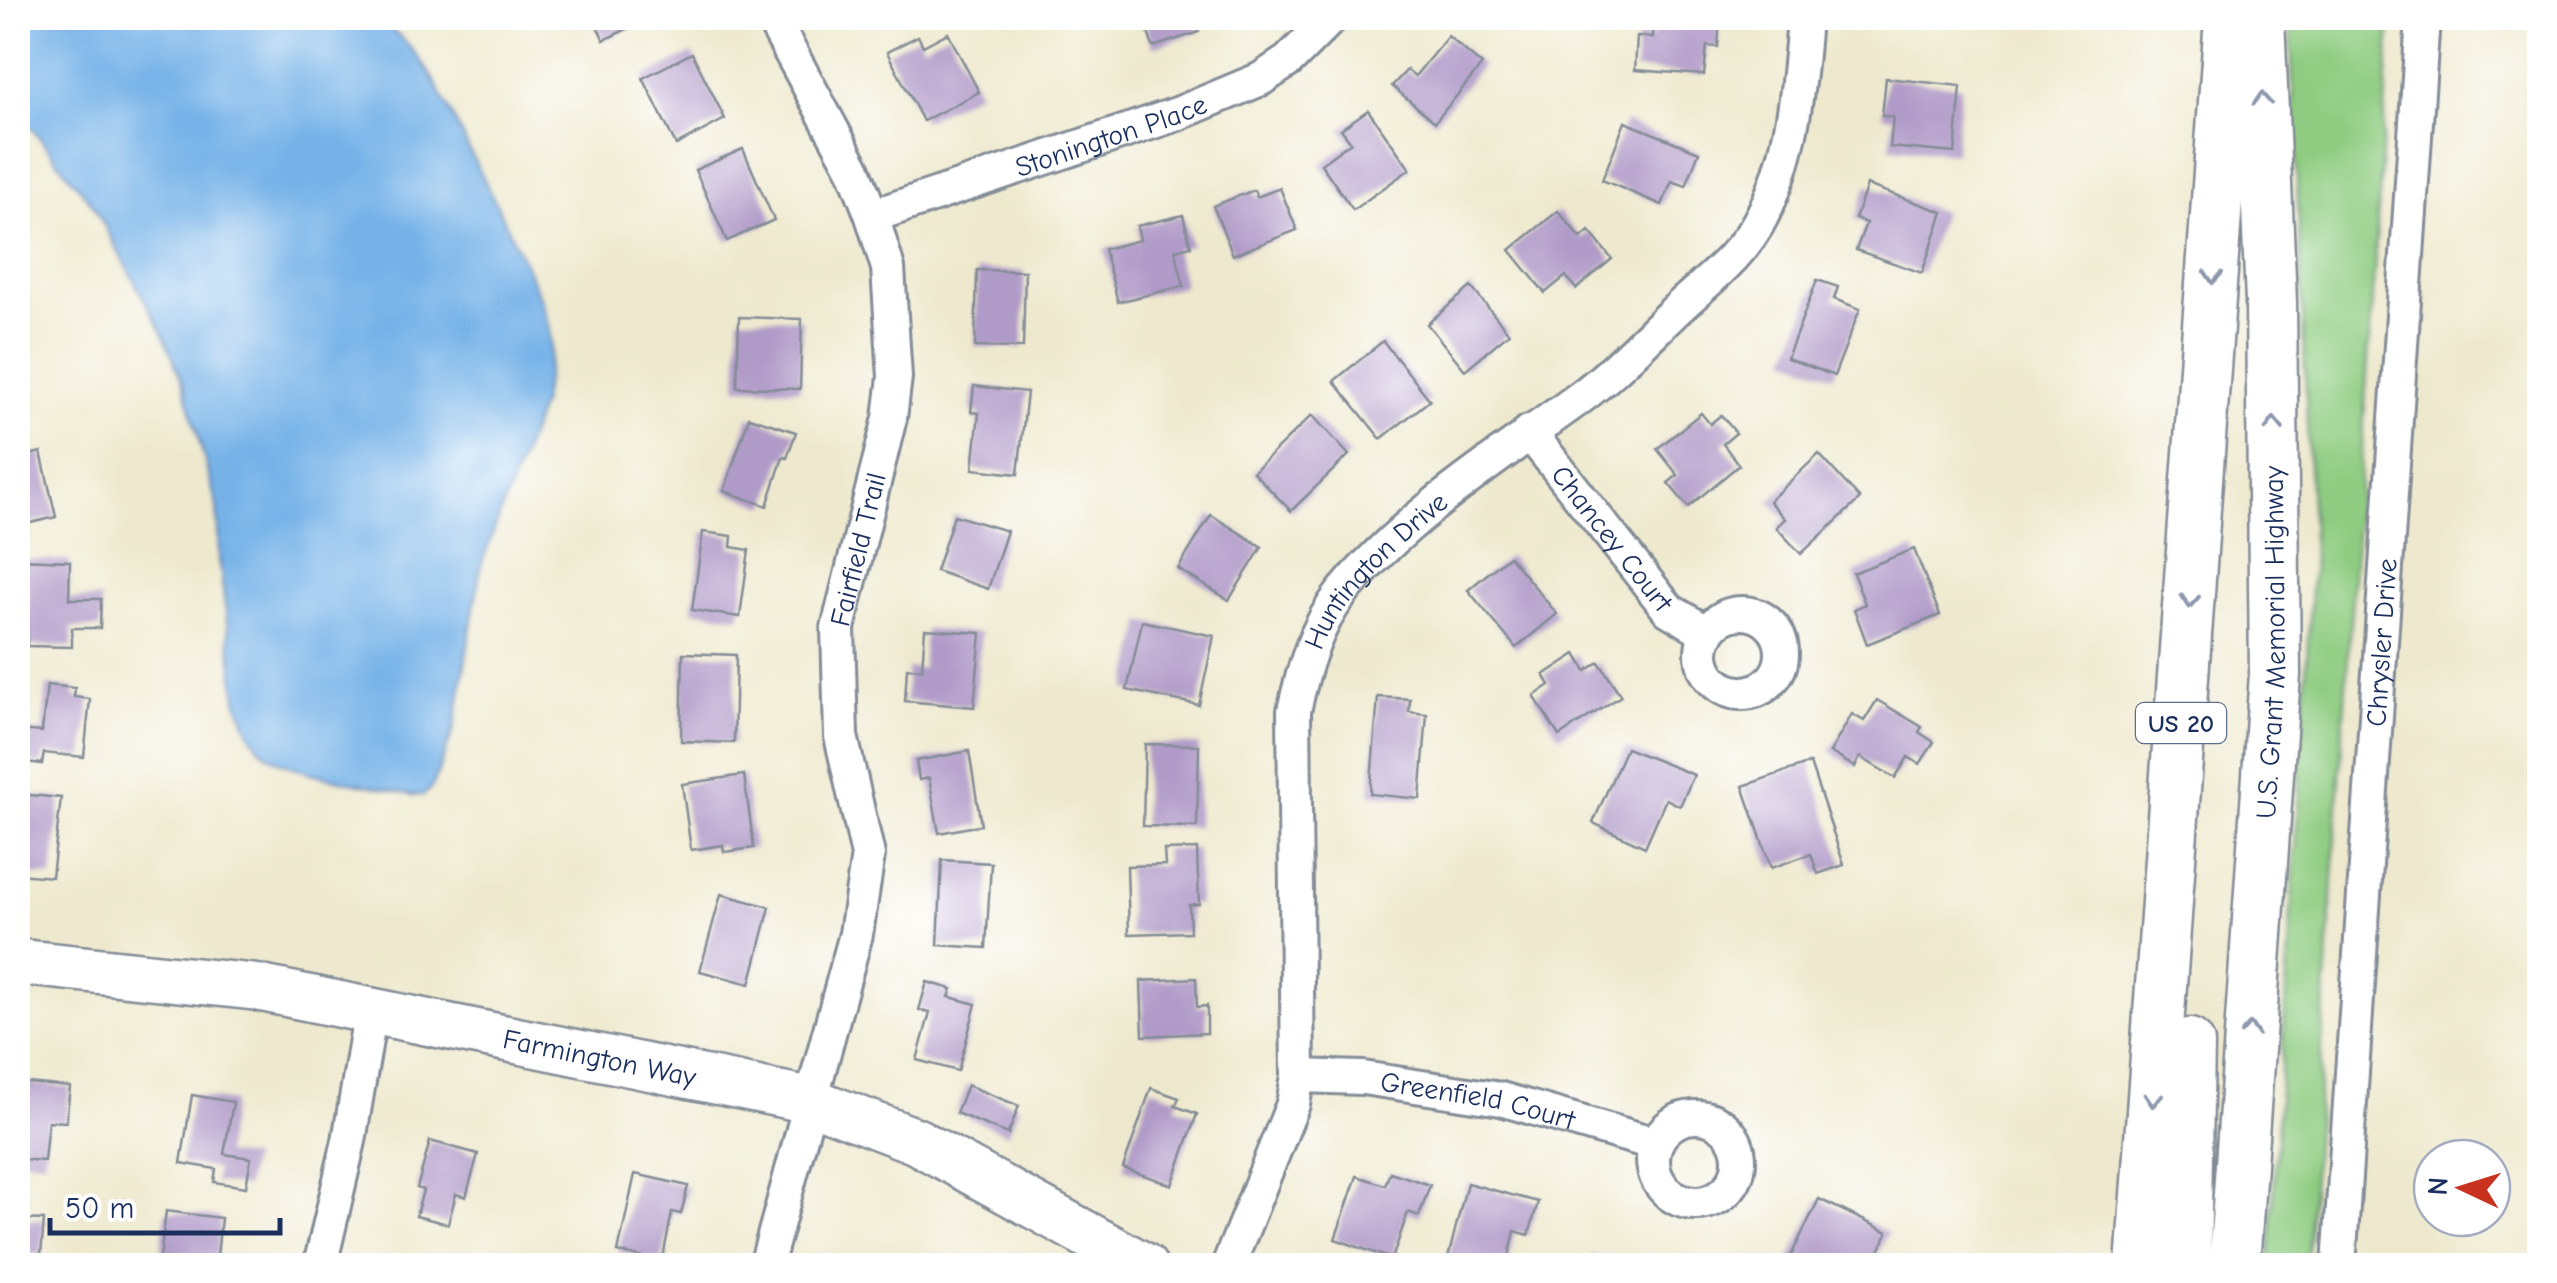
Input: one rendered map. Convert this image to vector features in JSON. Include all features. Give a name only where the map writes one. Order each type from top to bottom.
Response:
[{"type":"main road","name":"US 20","points":[[2142,1266],[2230,18]]},
{"type":"main road","name":"U.S. Grant Memorial Highway","points":[[2234,1266],[2275,674],[2272,302],[2259,18]]},
{"type":"main road","points":[[2176,794],[2191,929],[2185,1266]]},
{"type":"street","name":"Fairfield Trail","points":[[766,1266],[856,934],[868,856],[841,736],[838,628],[890,418],[894,376],[888,268],[872,216],[854,170],[772,18]]},
{"type":"street","name":"Stonington Place","points":[[872,216],[1177,114],[1261,79],[1288,61],[1332,18]]},
{"type":"street","name":"Huntington Drive","points":[[1228,1266],[1293,1104],[1298,1076],[1294,711],[1303,670],[1319,631],[1341,595],[1408,528],[1530,432],[1584,395],[1739,252],[1778,182],[1798,88],[1804,18]]},
{"type":"street","name":"Chrysler Drive","points":[[2339,1266],[2423,18]]},
{"type":"street","name":"Chancey Court","points":[[1530,432],[1670,610],[1708,633]]},
{"type":"street","name":"Farmington Way","points":[[18,962],[254,987],[809,1100],[916,1141],[1144,1266]]},
{"type":"street","points":[[320,1266],[348,1141],[371,1010]]},
{"type":"street","name":"Greenfield Court","points":[[1298,1076],[1363,1078],[1501,1099],[1656,1144]]},
{"type":"green space","points":[[2290,18],[2391,18],[2307,1265],[2269,1266],[2313,559]]},
{"type":"water","points":[[18,18],[376,18],[409,46],[443,97],[541,299],[550,329],[551,351],[541,405],[481,565],[455,726],[433,785],[424,795],[298,769],[268,755],[249,730],[237,700],[219,559],[217,506],[184,385],[162,332],[93,205],[18,111]]},
{"type":"building","points":[[593,18],[650,18],[604,40]]},
{"type":"building","points":[[1143,18],[1194,18],[1199,32],[1153,47]]},
{"type":"building","points":[[1654,18],[1720,18],[1718,47],[1707,46],[1704,75],[1635,70],[1637,36],[1653,37]]},
{"type":"building","points":[[1945,18],[1945,24],[1904,20]]},
{"type":"building","points":[[948,33],[979,92],[923,121],[887,52],[918,36],[923,46]]},
{"type":"building","points":[[1448,36],[1482,65],[1435,122],[1392,86],[1407,70],[1415,76]]},
{"type":"building","points":[[692,53],[725,119],[676,145],[643,78]]},
{"type":"building","points":[[1886,78],[1961,86],[1955,153],[1890,147],[1893,117],[1882,116]]},
{"type":"building","points":[[1368,110],[1410,169],[1353,210],[1321,164],[1351,142],[1341,129]]},
{"type":"building","points":[[1625,122],[1699,152],[1686,186],[1672,181],[1662,205],[1602,180]]},
{"type":"building","points":[[743,149],[774,220],[727,241],[695,170]]},
{"type":"building","points":[[1867,185],[1943,212],[1922,273],[1856,250],[1866,223],[1855,219]]},
{"type":"building","points":[[1280,188],[1297,230],[1233,255],[1213,206],[1254,190],[1257,197]]},
{"type":"building","points":[[1558,211],[1581,238],[1589,231],[1612,259],[1576,289],[1566,276],[1545,293],[1510,250]]},
{"type":"building","points":[[1183,215],[1191,246],[1175,250],[1184,286],[1118,302],[1104,249],[1140,240],[1137,226]]},
{"type":"building","points":[[977,270],[1025,271],[1023,348],[975,347]]},
{"type":"building","points":[[1817,280],[1838,287],[1834,299],[1860,309],[1834,376],[1787,358]]},
{"type":"building","points":[[1471,287],[1509,333],[1465,370],[1427,324]]},
{"type":"building","points":[[739,317],[802,319],[800,389],[737,387]]},
{"type":"building","points":[[1383,341],[1430,400],[1381,439],[1334,381]]},
{"type":"building","points":[[974,386],[1027,392],[1018,474],[973,469],[979,413],[971,412]]},
{"type":"building","points":[[1701,413],[1710,424],[1721,415],[1736,433],[1723,444],[1739,465],[1688,507],[1668,483],[1678,475],[1657,449]]},
{"type":"building","points":[[1312,415],[1349,455],[1291,511],[1253,472]]},
{"type":"building","points":[[749,417],[796,432],[767,506],[724,491]]},
{"type":"building","points":[[41,452],[56,517],[18,526],[18,458]]},
{"type":"building","points":[[1819,454],[1860,499],[1801,554],[1776,527],[1785,519],[1769,501]]},
{"type":"building","points":[[954,515],[1007,531],[988,589],[936,571]]},
{"type":"building","points":[[1211,515],[1262,547],[1229,600],[1178,569]]},
{"type":"building","points":[[703,532],[732,536],[731,547],[749,550],[740,617],[692,610]]},
{"type":"building","points":[[1914,549],[1940,615],[1867,644],[1854,609],[1865,604],[1853,573]]},
{"type":"building","points":[[1509,556],[1557,614],[1516,648],[1468,590]]},
{"type":"building","points":[[18,559],[70,561],[69,599],[101,599],[100,628],[72,628],[72,647],[27,646],[28,591],[18,591]]},
{"type":"building","points":[[1142,621],[1214,636],[1199,705],[1127,690]]},
{"type":"building","points":[[925,629],[981,633],[974,707],[905,701],[907,668],[922,669]]},
{"type":"building","points":[[683,653],[736,655],[734,743],[681,741]]},
{"type":"building","points":[[1576,654],[1586,671],[1599,662],[1621,696],[1559,736],[1534,696],[1550,685],[1544,675]]},
{"type":"building","points":[[47,685],[75,688],[74,697],[90,699],[84,757],[44,753],[42,764],[18,761],[18,730],[42,732]]},
{"type":"building","points":[[1378,697],[1410,699],[1409,712],[1427,714],[1420,799],[1370,794]]},
{"type":"building","points":[[1877,700],[1922,727],[1919,732],[1934,742],[1920,764],[1908,757],[1895,778],[1860,757],[1855,767],[1830,752],[1852,714],[1864,721]]},
{"type":"building","points":[[1145,744],[1199,745],[1197,827],[1143,826]]},
{"type":"building","points":[[1626,748],[1694,775],[1680,806],[1666,799],[1645,847],[1593,823]]},
{"type":"building","points":[[969,751],[981,825],[939,833],[929,778],[919,780],[916,761]]},
{"type":"building","points":[[1810,763],[1844,865],[1818,874],[1811,854],[1771,868],[1743,786]]},
{"type":"building","points":[[744,775],[754,848],[724,852],[723,845],[691,850],[682,784]]},
{"type":"building","points":[[18,794],[61,798],[52,877],[18,874]]},
{"type":"building","points":[[1197,849],[1199,904],[1189,905],[1190,932],[1129,934],[1127,866],[1165,865],[1164,850]]},
{"type":"building","points":[[942,860],[991,863],[986,948],[938,945]]},
{"type":"building","points":[[721,894],[770,907],[750,984],[700,971]]},
{"type":"building","points":[[1196,978],[1197,1007],[1207,1006],[1207,1033],[1143,1036],[1141,981]]},
{"type":"building","points":[[927,982],[952,989],[949,997],[976,1004],[958,1071],[917,1060],[930,1012],[919,1010]]},
{"type":"building","points":[[18,1082],[70,1087],[66,1122],[48,1121],[44,1161],[18,1159]]},
{"type":"building","points":[[967,1085],[1019,1106],[1008,1134],[956,1113]]},
{"type":"building","points":[[1151,1088],[1179,1098],[1175,1106],[1197,1114],[1172,1185],[1123,1168]]},
{"type":"building","points":[[192,1095],[233,1102],[224,1154],[251,1158],[246,1187],[214,1182],[216,1169],[181,1163]]},
{"type":"building","points":[[430,1141],[478,1154],[466,1197],[456,1194],[448,1224],[416,1216],[423,1190],[417,1188]]},
{"type":"building","points":[[1390,1172],[1430,1185],[1419,1216],[1408,1212],[1392,1259],[1335,1239],[1357,1176],[1385,1185]]},
{"type":"building","points":[[635,1174],[688,1186],[681,1214],[672,1212],[662,1262],[618,1252]]},
{"type":"building","points":[[1467,1183],[1538,1202],[1529,1235],[1515,1231],[1507,1266],[1446,1266]]},
{"type":"building","points":[[1819,1199],[1888,1232],[1872,1266],[1799,1266],[1789,1260]]},
{"type":"building","points":[[166,1211],[221,1218],[216,1266],[159,1266]]},
{"type":"building","points":[[18,1219],[44,1220],[41,1255],[23,1254],[22,1266],[18,1266]]},
{"type":"building","points":[[1592,1255],[1624,1265],[1624,1266],[1589,1266]]}]
